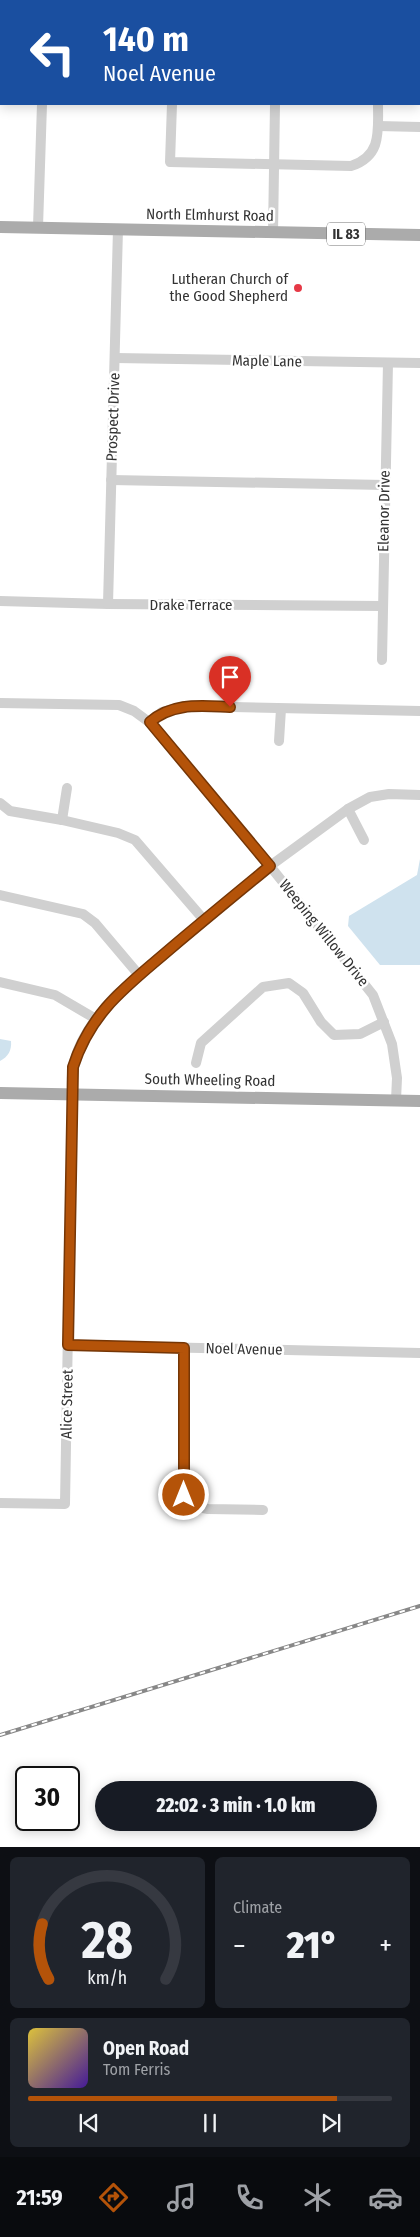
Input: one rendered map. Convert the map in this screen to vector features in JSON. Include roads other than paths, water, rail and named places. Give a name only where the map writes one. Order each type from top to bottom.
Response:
[{"type":"main road","name":"North Elmhurst Road","points":[[0,227],[420,235]]},
{"type":"main road","name":"South Wheeling Road","points":[[0,1093],[420,1101]]},
{"type":"street","points":[[38,227],[42,105]]},
{"type":"street","points":[[172,105],[170,162],[351,166],[367,159],[376,143],[378,105]]},
{"type":"street","points":[[273,233],[275,105]]},
{"type":"street","points":[[378,126],[420,127]]},
{"type":"street","name":"Prospect Drive","points":[[108,604],[118,229]]},
{"type":"street","name":"Maple Lane","points":[[115,358],[420,363]]},
{"type":"street","name":"Eleanor Drive","points":[[382,660],[388,363]]},
{"type":"street","points":[[111,480],[385,485]]},
{"type":"street","name":"Drake Terrace","points":[[0,601],[108,604],[382,606]]},
{"type":"street","name":"Weeping Willow Drive","points":[[0,703],[118,705],[134,711],[150,722],[270,866],[373,995],[392,1044],[397,1078],[396,1100]]},
{"type":"street","points":[[150,722],[162,712],[176,707],[420,712]]},
{"type":"street","points":[[279,741],[281,709]]},
{"type":"street","points":[[62,820],[67,788]]},
{"type":"street","name":"Alice Street","points":[[0,1503],[65,1504],[72,1094],[73,1067],[80,1044],[96,1019],[110,1002],[139,975],[270,866],[348,809],[370,797],[389,794],[420,795]]},
{"type":"street","points":[[0,803],[10,811],[62,820],[118,833],[135,840],[204,920]]},
{"type":"street","points":[[348,809],[364,840]]},
{"type":"street","points":[[0,895],[83,914],[95,922],[139,975]]},
{"type":"street","points":[[0,982],[54,995],[96,1019]]},
{"type":"street","points":[[196,1063],[200,1043],[263,987],[289,983],[303,993],[321,1022],[334,1036],[360,1034],[384,1022]]},
{"type":"street","name":"Noel Avenue","points":[[68,1345],[420,1353]]},
{"type":"street","points":[[184,1348],[184,1495],[193,1506],[208,1509],[263,1510]]},
{"type":"water","points":[[420,859],[420,965],[380,965],[348,926],[349,916],[417,875]]},
{"type":"water","points":[[0,1039],[11,1041],[11,1047],[9,1053],[0,1061]]},
{"type":"railway","points":[[0,1735],[420,1606]]},
{"type":"place","name":"Lutheran Church of the Good Shepherd","points":[[298,288]]}]
